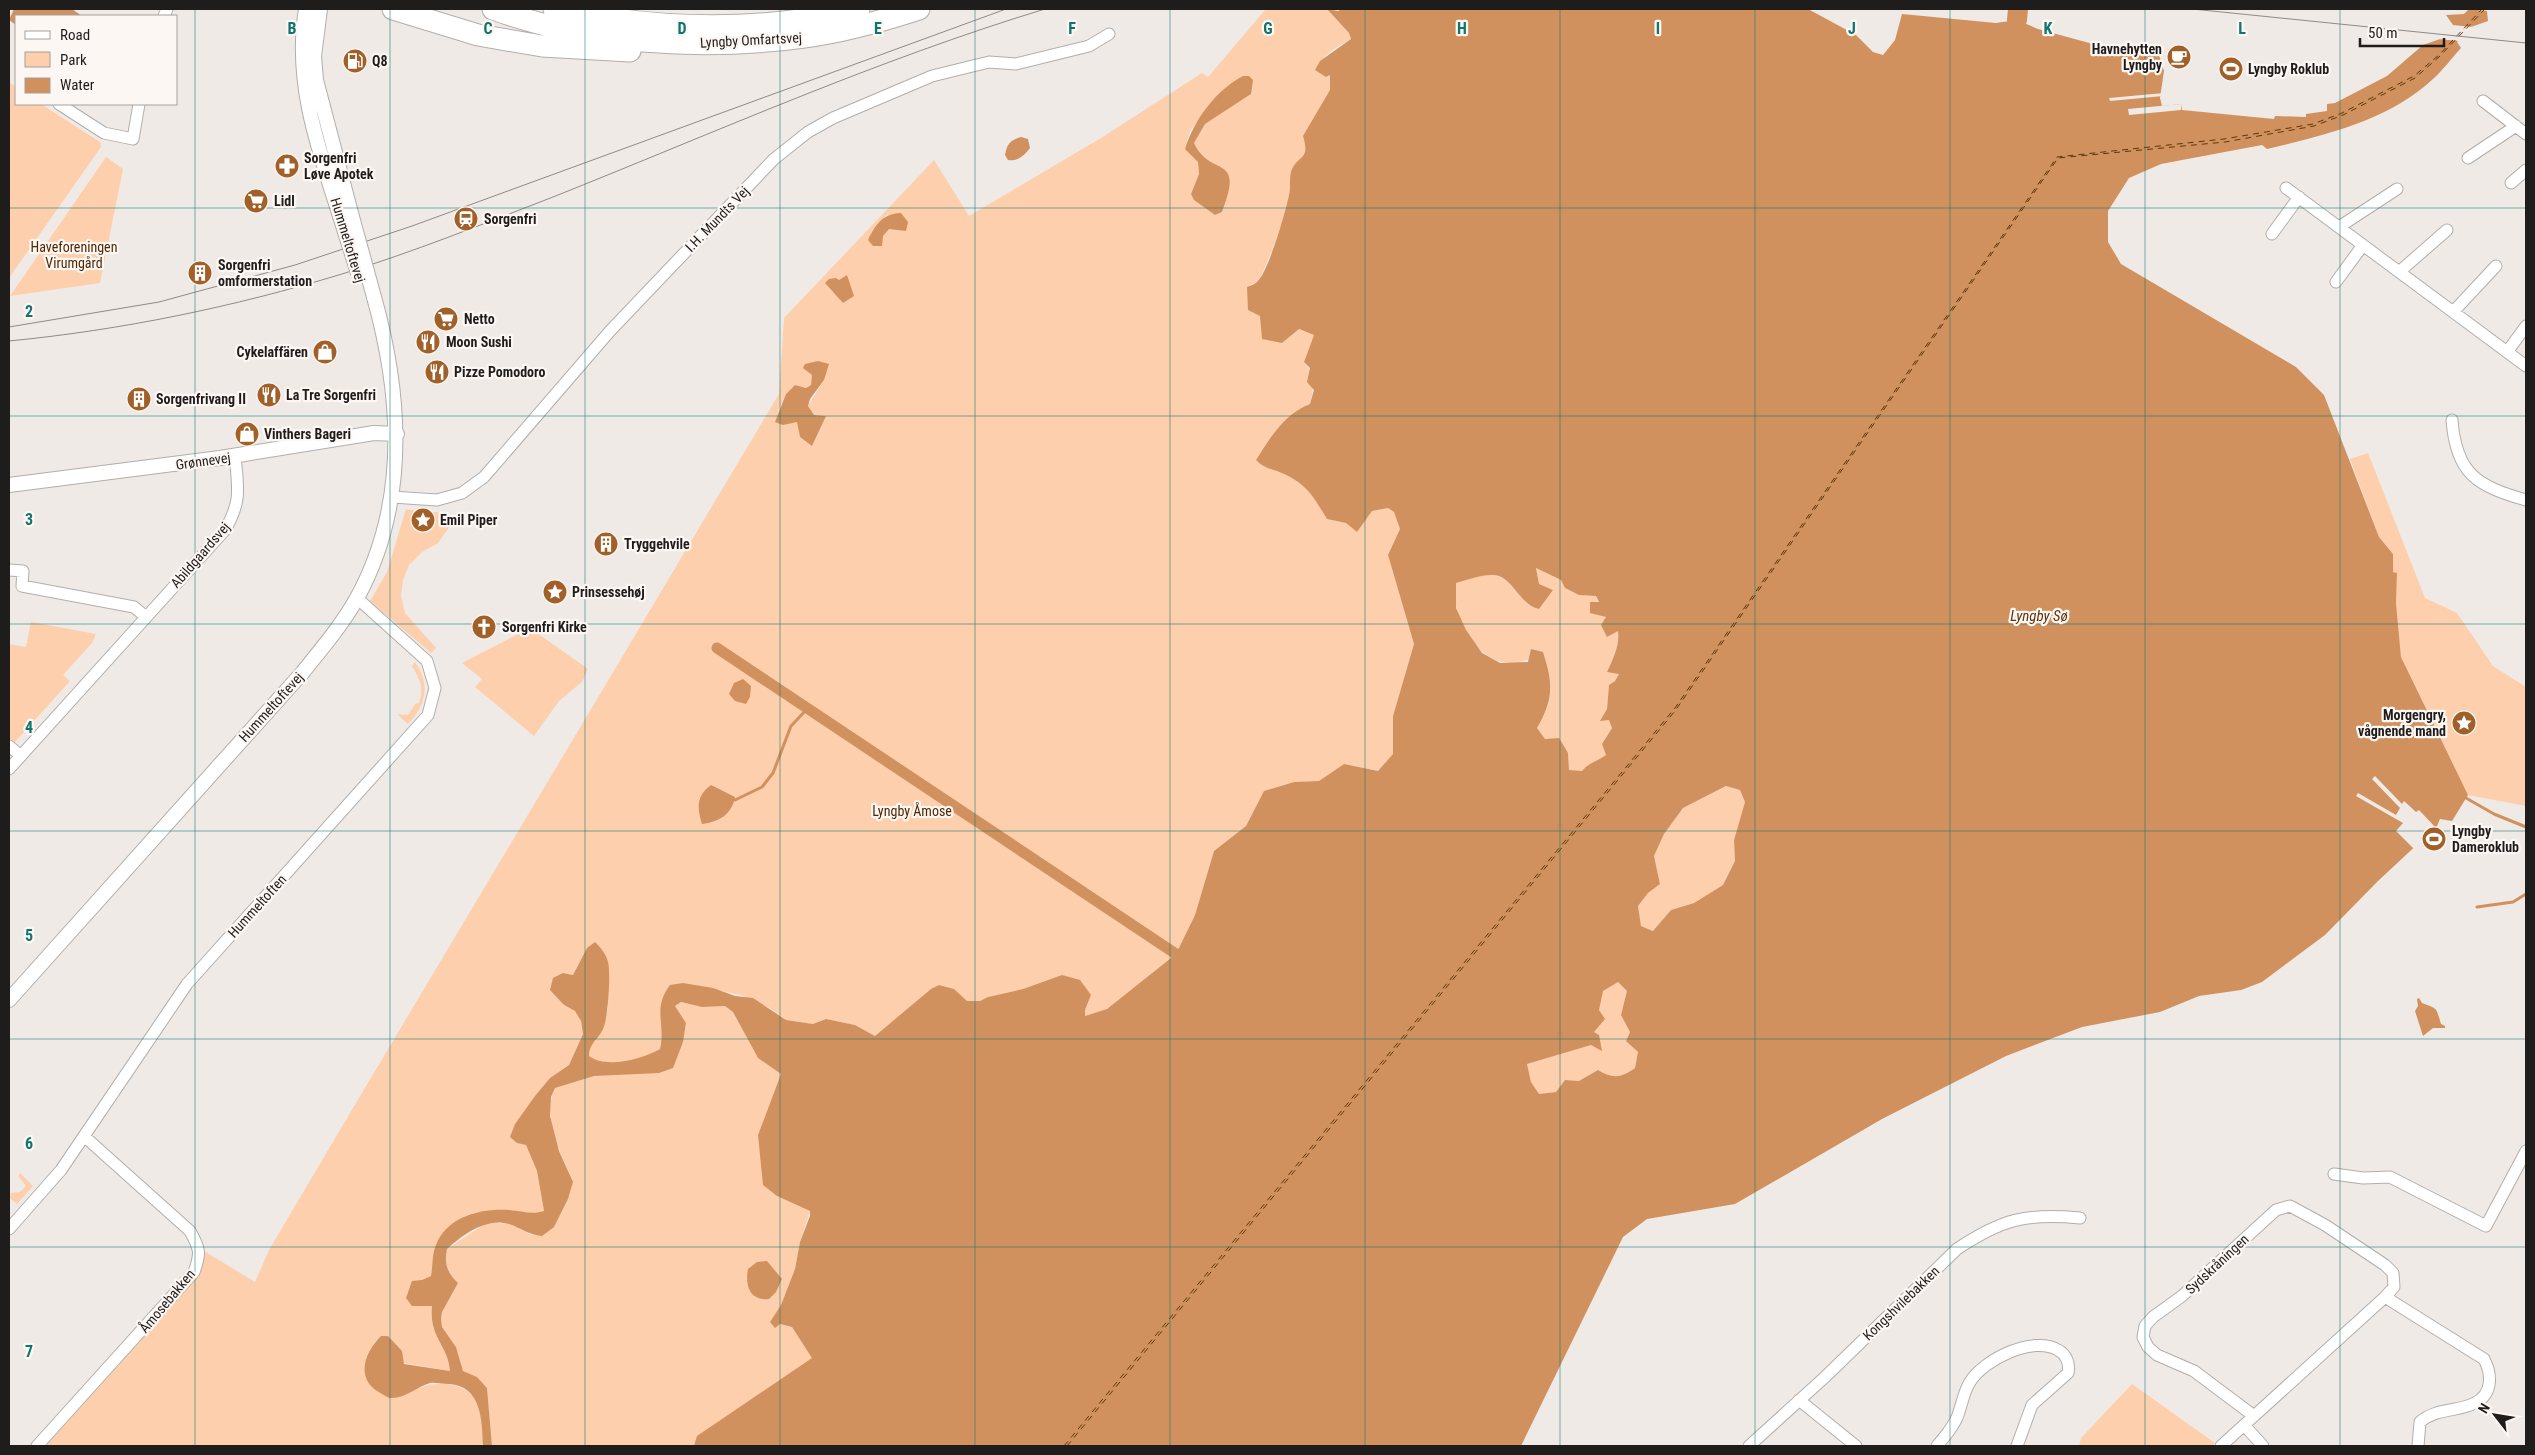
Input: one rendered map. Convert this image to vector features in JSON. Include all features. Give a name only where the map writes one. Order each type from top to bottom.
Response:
[{"type":"highway","points":[[393,9],[478,35],[542,46],[647,52],[704,44]]},
{"type":"highway","name":"Lyngby Omfartsvej","points":[[493,9],[567,29],[635,39],[704,44],[806,37],[878,22],[919,9]]},
{"type":"highway","name":"Lyngby Omfartsvej","points":[[554,9],[569,13],[651,24],[736,26],[835,15],[859,9]]},
{"type":"highway","points":[[633,9],[736,26]]},
{"type":"street","name":"Hummeltoftevej","points":[[9,1000],[303,672],[339,627],[357,598],[382,537],[392,498],[397,434],[395,400],[386,351],[345,215],[308,107],[303,82],[302,38],[306,9]]},
{"type":"street","name":"Hummeltoftevej","points":[[320,9],[315,51],[316,80],[345,215]]},
{"type":"street","name":"I.H. Mundts Vej","points":[[392,498],[437,500],[462,493],[484,476],[610,331],[774,159],[808,132],[833,118],[932,76],[989,62],[1016,64],[1089,46],[1109,34]]},
{"type":"street","points":[[2483,101],[2526,134]]},
{"type":"street","points":[[61,105],[104,133],[133,139],[139,105]]},
{"type":"street","points":[[2468,158],[2516,126]]},
{"type":"street","points":[[2511,183],[2526,170]]},
{"type":"street","points":[[2286,188],[2526,366]]},
{"type":"street","points":[[2339,227],[2397,189]]},
{"type":"street","points":[[2272,234],[2299,197]]},
{"type":"street","points":[[2399,272],[2447,230]]},
{"type":"street","points":[[2336,282],[2363,245]]},
{"type":"street","points":[[2453,312],[2496,266]]},
{"type":"street","points":[[2507,352],[2526,326]]},
{"type":"street","points":[[2452,420],[2454,443],[2461,460],[2472,474],[2486,487],[2526,500]]},
{"type":"street","name":"Grønnevej","points":[[9,485],[235,456],[374,433],[397,434]]},
{"type":"street","name":"Abildgaardsvej","points":[[9,769],[225,530],[235,513],[238,496],[235,456]]},
{"type":"street","points":[[9,570],[23,571],[22,586],[134,607],[146,617]]},
{"type":"street","name":"Hummeltoften","points":[[9,1229],[61,1170],[85,1137],[187,984],[428,715],[436,688],[427,661],[357,598]]},
{"type":"street","points":[[9,746],[21,756]]},
{"type":"street","name":"Åmosebakken","points":[[37,1446],[194,1272],[199,1259],[199,1247],[190,1231],[85,1137]]},
{"type":"street","points":[[2334,1174],[2363,1178],[2390,1177],[2486,1226],[2526,1151]]},
{"type":"street","name":"Sydskråningen","points":[[2220,1446],[2254,1416],[2385,1297],[2394,1287],[2393,1273],[2385,1265],[2298,1208],[2283,1206],[2276,1210],[2182,1296],[2153,1317],[2145,1326],[2143,1337],[2148,1347],[2157,1355],[2194,1370],[2254,1416]]},
{"type":"street","name":"Kongshvilebakken","points":[[1749,1446],[1957,1249],[1980,1233],[2000,1224],[2046,1214],[2080,1218]]},
{"type":"street","points":[[2385,1297],[2484,1359],[2490,1370],[2491,1381],[2486,1394],[2476,1403],[2428,1415],[2420,1422],[2418,1446]]},
{"type":"street","points":[[1937,1446],[1955,1422],[1967,1386],[1978,1372],[2015,1349],[2040,1345],[2054,1348],[2065,1356],[2068,1372],[2032,1405],[2016,1446]]},
{"type":"street","points":[[1799,1400],[1856,1446]]},
{"type":"street","points":[[2244,1425],[2263,1446]]},
{"type":"green space","name":"Lyngby Åmose","points":[[1266,9],[1327,9],[1349,33],[1351,39],[1332,50],[1322,61],[1320,66],[1321,72],[1326,77],[1330,75],[1330,90],[1319,111],[1305,154],[1291,173],[1290,193],[1283,220],[1259,281],[1247,287],[1248,297],[1282,343],[1298,329],[1314,335],[1304,362],[1308,367],[1313,382],[1310,404],[1285,420],[1272,435],[1256,460],[1299,483],[1314,498],[1327,519],[1346,523],[1357,532],[1372,511],[1388,508],[1394,512],[1400,529],[1388,555],[1414,644],[1393,716],[1393,754],[1378,771],[1344,764],[1319,781],[1294,782],[1264,791],[1246,826],[1214,851],[1195,915],[1176,954],[1107,1009],[1085,1016],[1085,1010],[1091,995],[1062,975],[1023,989],[988,997],[980,1001],[967,1001],[954,989],[939,985],[875,1036],[855,1025],[826,1019],[813,1024],[786,1020],[770,1008],[741,995],[683,983],[663,1029],[660,1049],[635,1059],[605,1062],[589,1056],[589,1046],[595,1041],[608,1009],[609,976],[587,948],[573,975],[563,973],[563,1005],[575,1011],[581,1021],[583,1033],[569,1065],[550,1078],[515,1124],[517,1143],[526,1145],[537,1171],[544,1211],[535,1214],[510,1210],[473,1213],[433,1266],[431,1276],[422,1280],[412,1306],[432,1305],[433,1326],[446,1354],[450,1371],[404,1363],[389,1336],[381,1336],[373,1344],[419,1388],[429,1385],[448,1384],[458,1386],[473,1396],[479,1404],[482,1414],[483,1446],[42,1446],[193,1278],[204,1251],[255,1282],[269,1250],[779,394],[784,318],[934,160],[969,216],[1101,138],[1202,73],[1208,77]],"holes":[[[1251,94],[1205,124],[1194,143],[1201,153],[1227,174],[1229,182],[1228,194],[1222,212],[1215,214],[1194,200],[1191,194],[1199,174],[1198,162],[1185,148],[1190,131],[1214,100]],[[888,214],[889,229],[883,236],[875,226]],[[847,275],[843,303],[825,282],[839,280]],[[812,375],[824,380],[808,406],[814,415],[826,416],[812,446],[800,437],[797,421],[783,425],[778,411],[786,394],[795,385],[806,388],[811,385]]]},
{"type":"green space","points":[[9,82],[15,86],[15,105],[43,105],[100,142],[101,147],[9,278]]},
{"type":"green space","name":"Haveforeningen Virumgård","points":[[106,157],[123,169],[100,283],[10,296]]},
{"type":"green space","points":[[2368,453],[2425,598],[2457,613],[2493,666],[2526,687],[2526,806],[2468,795],[2401,657],[2396,603],[2397,573],[2393,572],[2393,554],[2379,537],[2350,459]]},
{"type":"green space","points":[[406,509],[437,512],[456,518],[438,543],[422,552],[409,565],[403,580],[401,596],[405,613],[436,648],[431,653],[370,601],[387,572]]},
{"type":"green space","points":[[1536,568],[1561,580],[1565,588],[1579,595],[1596,596],[1601,615],[1606,618],[1608,637],[1618,630],[1617,646],[1607,672],[1620,673],[1615,681],[1609,685],[1607,709],[1601,720],[1609,719],[1612,728],[1602,744],[1606,755],[1582,771],[1569,771],[1568,753],[1545,739],[1537,728],[1547,708],[1550,691],[1549,673],[1543,652],[1528,660],[1514,663],[1501,662],[1490,657],[1479,649],[1470,638],[1457,610],[1456,583],[1492,575],[1505,579],[1526,602],[1539,609],[1553,590],[1539,584]]},
{"type":"green space","points":[[31,622],[96,634],[92,643],[63,675],[70,681],[15,742],[9,739],[9,644],[26,647]]},
{"type":"green space","points":[[530,628],[588,669],[582,682],[559,701],[534,736],[475,687],[482,679],[462,663]]},
{"type":"green space","points":[[415,662],[420,670],[425,687],[419,710],[408,724],[397,714],[408,715],[415,704],[419,703],[421,688],[412,666]]},
{"type":"green space","points":[[1727,786],[1740,790],[1745,802],[1734,840],[1735,861],[1723,885],[1694,903],[1671,910],[1654,931],[1641,926],[1638,906],[1648,893],[1660,884],[1654,856],[1664,834],[1683,808]]},
{"type":"green space","points":[[1618,982],[1627,991],[1621,1015],[1630,1032],[1626,1041],[1638,1052],[1635,1068],[1617,1076],[1608,1075],[1598,1070],[1579,1081],[1565,1080],[1556,1092],[1539,1094],[1531,1082],[1527,1064],[1591,1045],[1603,990]]},
{"type":"green space","points":[[680,1002],[702,1007],[725,1006],[733,1012],[758,1058],[781,1074],[758,1135],[777,1196],[810,1211],[800,1242],[795,1269],[781,1305],[770,1322],[792,1327],[813,1358],[694,1446],[492,1446],[487,1388],[477,1377],[463,1371],[456,1347],[442,1327],[442,1312],[458,1283],[447,1267],[447,1249],[488,1222],[510,1224],[532,1235],[554,1227],[567,1201],[572,1182],[557,1145],[550,1116],[550,1106],[555,1088],[594,1076],[626,1073],[683,1042],[686,1023],[675,1006]]},
{"type":"green space","points":[[20,1173],[33,1186],[17,1204],[10,1198],[11,1193],[20,1192],[26,1186],[18,1176]]},
{"type":"green space","points":[[2132,1384],[2215,1443],[2212,1446],[2079,1446],[2081,1438]]},
{"type":"water","points":[[14,9],[72,9],[81,15],[15,15],[15,24],[9,20]]},
{"type":"water","name":"Lyngby Sø","points":[[1327,9],[1338,11],[1342,9],[1808,9],[1856,35],[1873,52],[1883,55],[1895,40],[1902,14],[1996,23],[2017,20],[2038,29],[2104,47],[2159,55],[2164,71],[2160,98],[2162,106],[2181,104],[2182,110],[2274,119],[2275,116],[2306,117],[2306,114],[2327,111],[2327,104],[2335,103],[2387,76],[2423,45],[2440,39],[2453,25],[2446,15],[2464,14],[2469,9],[2487,11],[2488,21],[2471,27],[2457,42],[2461,48],[2440,72],[2396,106],[2376,116],[2333,132],[2289,144],[2267,149],[2262,145],[2161,164],[2129,178],[2108,211],[2108,242],[2121,264],[2296,367],[2324,395],[2379,537],[2393,554],[2393,572],[2397,573],[2396,603],[2401,657],[2468,795],[2452,821],[2440,819],[2437,826],[2378,881],[2325,935],[2262,982],[2241,990],[2199,996],[2160,1012],[2082,1027],[2006,1056],[1882,1119],[1735,1204],[1647,1219],[1623,1237],[1521,1446],[694,1446],[697,1436],[812,1358],[792,1327],[780,1324],[775,1328],[770,1322],[781,1305],[795,1269],[800,1242],[810,1216],[810,1211],[777,1196],[763,1185],[758,1135],[781,1074],[758,1058],[733,1012],[725,1006],[702,1007],[681,1002],[675,1006],[686,1023],[683,1042],[673,1068],[659,1073],[594,1076],[555,1088],[551,1097],[550,1116],[559,1151],[573,1182],[568,1199],[554,1227],[542,1236],[529,1233],[509,1224],[501,1222],[492,1223],[476,1228],[447,1249],[447,1268],[458,1283],[442,1312],[442,1327],[456,1347],[463,1371],[477,1377],[487,1388],[492,1446],[483,1446],[481,1416],[478,1406],[468,1391],[460,1386],[430,1383],[406,1395],[395,1398],[390,1398],[377,1391],[366,1378],[365,1364],[371,1349],[381,1336],[388,1336],[402,1351],[404,1364],[450,1371],[446,1354],[433,1326],[432,1306],[412,1306],[406,1298],[412,1281],[422,1280],[431,1276],[435,1248],[441,1235],[448,1227],[467,1216],[488,1211],[509,1210],[531,1213],[544,1211],[537,1171],[526,1145],[517,1143],[510,1137],[515,1124],[535,1096],[550,1078],[569,1065],[583,1034],[581,1021],[575,1011],[564,1005],[550,990],[553,978],[563,973],[573,975],[587,948],[595,942],[603,951],[609,968],[608,1006],[605,1024],[590,1048],[589,1056],[605,1062],[635,1059],[660,1049],[662,1001],[670,985],[683,983],[713,988],[735,996],[753,998],[786,1020],[813,1024],[826,1019],[855,1025],[875,1036],[931,989],[939,985],[954,989],[967,1001],[980,1001],[988,997],[1023,989],[1062,975],[1080,980],[1091,995],[1085,1010],[1085,1016],[1107,1009],[1176,954],[1195,915],[1214,851],[1246,826],[1264,791],[1294,782],[1319,781],[1344,764],[1378,771],[1393,754],[1393,716],[1414,644],[1388,555],[1400,529],[1394,512],[1388,508],[1372,511],[1357,532],[1346,523],[1327,519],[1314,498],[1299,483],[1284,474],[1262,465],[1256,460],[1278,427],[1301,408],[1310,404],[1314,390],[1307,382],[1310,368],[1304,362],[1314,335],[1299,329],[1282,343],[1262,339],[1260,316],[1248,310],[1247,287],[1257,282],[1266,267],[1276,241],[1290,192],[1291,172],[1304,154],[1305,144],[1303,136],[1330,90],[1330,75],[1326,77],[1315,70],[1320,61],[1351,39],[1349,33]],"holes":[[[1536,568],[1561,580],[1565,588],[1579,595],[1596,596],[1599,602],[1590,602],[1590,613],[1606,617],[1601,625],[1607,637],[1618,631],[1617,647],[1607,672],[1619,674],[1615,681],[1609,685],[1607,709],[1600,721],[1609,720],[1612,728],[1602,744],[1606,755],[1582,771],[1569,770],[1568,753],[1559,738],[1545,739],[1537,728],[1547,708],[1550,691],[1549,673],[1543,652],[1531,649],[1528,662],[1500,663],[1482,653],[1466,630],[1456,608],[1456,583],[1492,575],[1505,579],[1526,602],[1539,609],[1553,590],[1539,584]],[[1726,786],[1740,790],[1745,802],[1734,840],[1735,861],[1723,885],[1694,903],[1671,910],[1653,931],[1641,926],[1638,906],[1648,893],[1660,884],[1654,856],[1664,834],[1683,808]],[[1618,982],[1627,991],[1621,1015],[1630,1032],[1626,1041],[1638,1052],[1635,1068],[1617,1076],[1608,1075],[1598,1070],[1579,1081],[1565,1080],[1556,1092],[1539,1094],[1531,1082],[1527,1064],[1591,1045],[1602,1051],[1599,1035],[1594,1032],[1605,1019],[1599,1010],[1603,991]]]},
{"type":"water","points":[[1243,76],[1249,76],[1253,80],[1251,94],[1205,124],[1194,143],[1201,154],[1228,173],[1230,181],[1228,193],[1222,212],[1215,215],[1194,200],[1191,194],[1199,174],[1198,162],[1185,149],[1194,127],[1207,107],[1224,89]]},
{"type":"water","points":[[1021,137],[1028,139],[1030,148],[1015,160],[1008,160],[1005,155],[1008,145]]},
{"type":"water","points":[[901,213],[908,222],[906,231],[889,229],[883,236],[882,246],[873,246],[868,240],[880,221],[889,215]]},
{"type":"water","points":[[847,275],[854,296],[843,303],[825,283],[829,279],[836,278],[839,280]]},
{"type":"water","points":[[818,361],[829,364],[824,380],[810,399],[808,406],[814,415],[826,416],[812,446],[800,437],[797,422],[783,425],[775,422],[786,394],[795,385],[806,388],[811,385],[812,375],[803,368],[805,364]]},
{"type":"water","points":[[743,679],[751,686],[750,697],[746,704],[735,701],[729,694],[734,683]]},
{"type":"water","points":[[711,785],[735,797],[731,808],[724,816],[702,824],[699,813],[700,798]]},
{"type":"water","points":[[2419,998],[2422,1003],[2436,1009],[2441,1024],[2445,1028],[2433,1028],[2423,1036],[2415,1011],[2418,1006],[2417,999]]},
{"type":"water","points":[[767,1261],[782,1279],[776,1292],[769,1299],[762,1299],[753,1295],[750,1291],[747,1275],[748,1269],[757,1262]]},
{"type":"pier","points":[[2452,25],[2473,27],[2459,41],[2438,39]]},
{"type":"pier","points":[[2164,93],[2163,96],[2110,101],[2109,98]]},
{"type":"pier","points":[[2181,104],[2181,110],[2129,115],[2128,109]]},
{"type":"pier","points":[[2375,776],[2402,804],[2404,801],[2416,812],[2419,810],[2437,829],[2415,850],[2396,831],[2403,823],[2356,796],[2358,793],[2396,815],[2400,808],[2372,779]]},
{"type":"waterway","points":[[2017,20],[2018,9]]},
{"type":"waterway","points":[[717,648],[1176,954]]},
{"type":"waterway","points":[[735,800],[762,787],[773,773],[791,726],[808,708]]},
{"type":"waterway","points":[[2466,798],[2494,814],[2526,827]]},
{"type":"waterway","points":[[2477,907],[2513,902],[2526,894]]},
{"type":"ferry route","points":[[1064,1446],[1675,708],[2057,157],[2224,139],[2313,124],[2342,113],[2414,76],[2439,55],[2482,9]]},
{"type":"ferry route","points":[[1067,1446],[1675,711],[2058,158],[2225,142],[2314,126],[2343,115],[2415,78],[2440,56],[2485,9]]},
{"type":"tram line","points":[[9,327],[159,302],[295,265],[412,226],[1006,9]]},
{"type":"tram line","points":[[9,341],[93,331],[177,316],[260,297],[342,274],[448,237],[553,197],[858,74],[982,29],[1045,9]]},
{"type":"tram line","points":[[2192,9],[2526,43]]},
{"type":"place","name":"Havnehytten Lyngby","points":[[2179,57]]},
{"type":"place","name":"Q8","points":[[355,61]]},
{"type":"place","name":"Lyngby Roklub","points":[[2231,69]]},
{"type":"place","name":"Sorgenfri Løve Apotek","points":[[287,166]]},
{"type":"place","name":"Lidl","points":[[256,201]]},
{"type":"place","name":"Sorgenfri","points":[[466,219]]},
{"type":"place","name":"Sorgenfri omformerstation","points":[[200,273]]},
{"type":"place","name":"Netto","points":[[446,319]]},
{"type":"place","name":"Moon Sushi","points":[[428,342]]},
{"type":"place","name":"Cykelaffären","points":[[325,352]]},
{"type":"place","name":"Pizze Pomodoro","points":[[437,372]]},
{"type":"place","name":"La Tre Sorgenfri","points":[[269,395]]},
{"type":"place","name":"Sorgenfrivang II","points":[[139,399]]},
{"type":"place","name":"Vinthers Bageri","points":[[247,434]]},
{"type":"place","name":"Emil Piper","points":[[423,520]]},
{"type":"place","name":"Tryggehvile","points":[[606,544]]},
{"type":"place","name":"Prinsessehøj","points":[[555,592]]},
{"type":"place","name":"Sorgenfri Kirke","points":[[484,627]]},
{"type":"place","name":"Morgengry, vågnende mand","points":[[2464,723]]},
{"type":"place","name":"Lyngby Dameroklub","points":[[2434,839]]}]
